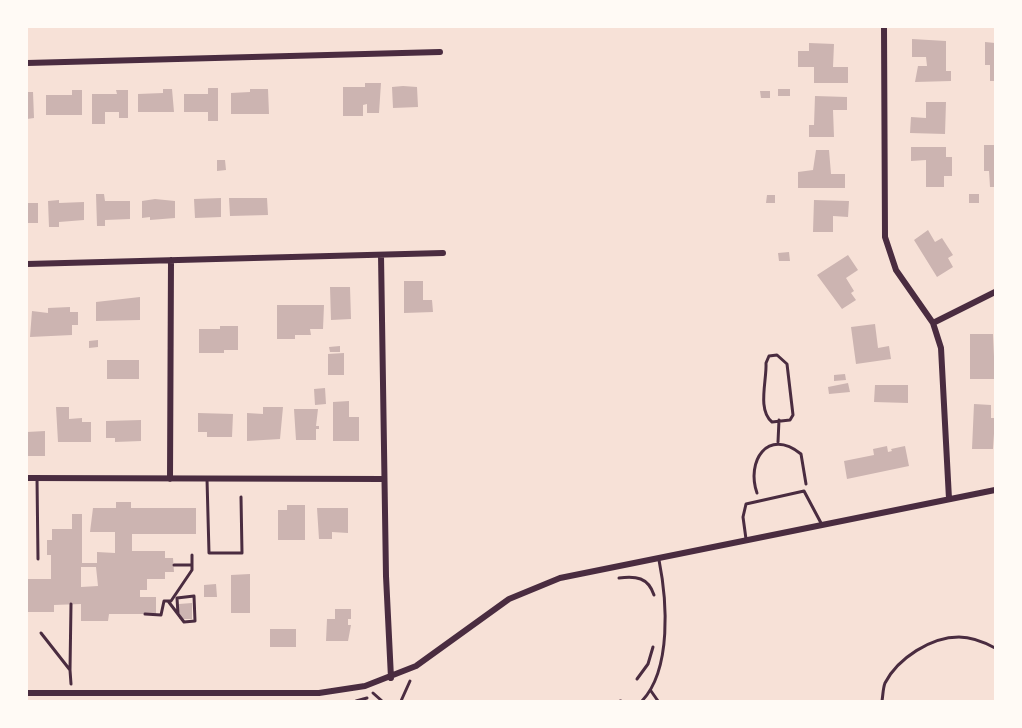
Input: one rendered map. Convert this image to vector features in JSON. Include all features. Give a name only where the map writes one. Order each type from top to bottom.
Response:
[{"type":"street","points":[[884,27],[885,237],[896,270],[933,323],[940,348],[949,499]]},
{"type":"street","points":[[27,63],[441,52]]},
{"type":"street","points":[[27,264],[443,253]]},
{"type":"street","points":[[381,255],[384,479],[391,678]]},
{"type":"street","points":[[170,479],[171,260]]},
{"type":"street","points":[[933,323],[995,292]]},
{"type":"street","points":[[27,478],[384,479]]},
{"type":"street","points":[[27,693],[319,693],[365,686],[391,678],[416,666],[439,652],[485,615],[534,587],[560,578],[995,490]]},
{"type":"lane","points":[[37,478],[38,559]]},
{"type":"lane","points":[[207,479],[209,553],[242,553],[241,497]]},
{"type":"lane","points":[[746,540],[743,517],[746,504],[804,491],[821,525]]},
{"type":"lane","points":[[642,701],[651,691],[664,643],[666,593],[658,558]]},
{"type":"lane","points":[[651,691],[658,701]]},
{"type":"path","points":[[773,355],[781,356],[786,362],[793,407],[790,420],[780,420],[769,420],[764,407],[766,363],[773,355]]},
{"type":"path","points":[[778,442],[780,420]]},
{"type":"path","points":[[778,442],[801,454],[806,474],[804,491]]},
{"type":"path","points":[[760,501],[753,479],[754,470],[766,449],[778,442]]},
{"type":"path","points":[[145,614],[161,615],[164,601],[171,601],[192,570],[192,555]]},
{"type":"path","points":[[174,565],[192,565]]},
{"type":"path","points":[[613,579],[635,576],[644,580],[653,593],[654,603]]},
{"type":"path","points":[[168,601],[184,622],[195,621],[194,596],[177,598],[178,614]]},
{"type":"path","points":[[41,633],[70,670],[71,604]]},
{"type":"path","points":[[882,701],[884,684],[904,659],[941,640],[959,637],[981,641],[995,648]]},
{"type":"path","points":[[637,679],[648,664],[654,639]]},
{"type":"path","points":[[401,701],[416,666]]},
{"type":"path","points":[[401,684],[419,677]]},
{"type":"path","points":[[356,701],[384,691]]},
{"type":"building","points":[[912,39],[946,41],[946,71],[951,71],[951,81],[915,82],[918,66],[927,66],[926,57],[912,57]]},
{"type":"building","points":[[985,42],[995,43],[995,81],[990,81],[990,65],[985,65]]},
{"type":"building","points":[[809,43],[834,44],[833,67],[848,67],[848,83],[814,83],[814,67],[798,67],[798,51],[809,51]]},
{"type":"building","points":[[365,83],[381,83],[379,113],[367,113],[367,104],[363,105],[363,116],[343,116],[343,87],[365,87]]},
{"type":"building","points":[[392,87],[417,87],[418,107],[393,108]]},
{"type":"building","points":[[208,88],[218,88],[218,121],[208,121],[208,112],[184,112],[184,94],[208,94]]},
{"type":"building","points":[[163,89],[172,89],[174,112],[138,112],[138,94],[163,93]]},
{"type":"building","points":[[250,89],[268,89],[269,114],[231,114],[231,93],[250,92]]},
{"type":"building","points":[[778,89],[790,89],[790,96],[778,96]]},
{"type":"building","points":[[72,90],[82,90],[82,115],[46,115],[46,95],[72,95]]},
{"type":"building","points":[[116,90],[128,90],[128,118],[119,118],[119,112],[105,112],[105,124],[92,124],[92,94],[117,94]]},
{"type":"building","points":[[760,91],[770,91],[770,98],[761,98]]},
{"type":"building","points":[[27,92],[33,92],[34,118],[27,119]]},
{"type":"building","points":[[815,96],[847,97],[847,110],[833,110],[834,137],[809,137],[809,125],[814,125]]},
{"type":"building","points":[[926,102],[946,102],[945,134],[910,133],[911,117],[926,118]]},
{"type":"building","points":[[984,145],[995,145],[995,187],[990,187],[989,171],[984,171]]},
{"type":"building","points":[[911,147],[946,147],[946,157],[952,157],[952,176],[944,176],[944,187],[926,187],[926,160],[911,161]]},
{"type":"building","points":[[816,150],[829,150],[831,174],[845,174],[845,188],[798,188],[798,172],[813,170]]},
{"type":"building","points":[[217,160],[225,160],[226,170],[217,171]]},
{"type":"building","points":[[96,194],[104,194],[105,201],[130,201],[130,219],[105,220],[105,226],[97,226]]},
{"type":"building","points":[[969,194],[979,194],[979,203],[969,203]]},
{"type":"building","points":[[767,195],[775,195],[775,203],[766,203]]},
{"type":"building","points":[[221,198],[221,217],[195,218],[194,199]]},
{"type":"building","points":[[229,198],[267,198],[268,215],[230,216]]},
{"type":"building","points":[[155,199],[175,201],[175,218],[150,220],[150,217],[142,218],[142,201]]},
{"type":"building","points":[[59,200],[59,203],[84,202],[84,220],[59,222],[59,227],[49,227],[48,201]]},
{"type":"building","points":[[814,200],[849,201],[848,217],[833,216],[833,232],[813,232]]},
{"type":"building","points":[[27,203],[38,203],[38,223],[27,223]]},
{"type":"building","points":[[928,230],[935,242],[942,238],[953,255],[948,258],[953,267],[937,277],[914,240]]},
{"type":"building","points":[[789,252],[790,261],[779,261],[778,253]]},
{"type":"building","points":[[848,255],[858,270],[846,278],[854,291],[851,293],[856,300],[842,309],[817,275]]},
{"type":"building","points":[[404,281],[423,281],[423,300],[432,300],[433,312],[404,313]]},
{"type":"building","points":[[330,287],[350,287],[351,319],[331,320]]},
{"type":"building","points":[[140,297],[140,320],[96,321],[96,302]]},
{"type":"building","points":[[277,305],[324,305],[323,329],[310,329],[311,335],[295,335],[295,339],[277,339]]},
{"type":"building","points":[[70,307],[70,312],[78,312],[78,325],[72,325],[72,335],[30,337],[32,311],[48,313],[48,308]]},
{"type":"building","points":[[875,324],[878,348],[889,346],[891,359],[856,364],[851,327]]},
{"type":"building","points":[[220,326],[238,326],[238,350],[224,350],[224,353],[199,353],[199,329],[220,329]]},
{"type":"building","points":[[970,334],[993,334],[995,379],[970,379]]},
{"type":"building","points":[[98,340],[98,347],[89,348],[89,341]]},
{"type":"building","points":[[340,346],[340,352],[330,352],[329,347]]},
{"type":"building","points":[[344,353],[344,375],[328,375],[328,354]]},
{"type":"building","points":[[107,360],[139,360],[139,379],[107,379]]},
{"type":"building","points":[[845,374],[846,380],[834,381],[834,375]]},
{"type":"building","points":[[848,383],[850,392],[829,394],[828,387]]},
{"type":"building","points":[[875,385],[908,385],[908,403],[874,402]]},
{"type":"building","points":[[325,388],[326,404],[315,405],[314,389]]},
{"type":"building","points":[[349,401],[349,417],[359,417],[359,441],[333,441],[333,402]]},
{"type":"building","points":[[974,404],[991,405],[991,418],[995,418],[993,449],[972,449]]},
{"type":"building","points":[[56,407],[69,407],[69,419],[82,418],[82,422],[91,422],[91,442],[58,442]]},
{"type":"building","points":[[263,407],[283,407],[280,439],[247,441],[247,413],[263,414]]},
{"type":"building","points":[[294,409],[318,409],[316,426],[319,426],[319,429],[316,429],[316,440],[296,440]]},
{"type":"building","points":[[198,413],[233,414],[232,437],[207,437],[207,432],[198,432]]},
{"type":"building","points":[[141,420],[141,441],[115,442],[115,438],[106,438],[106,421]]},
{"type":"building","points":[[45,431],[45,456],[27,456],[27,432]]},
{"type":"building","points":[[887,446],[888,452],[892,451],[891,449],[905,446],[909,466],[847,479],[844,461],[874,455],[873,449]]},
{"type":"building","points":[[116,502],[131,502],[131,508],[196,508],[196,534],[132,534],[132,551],[165,551],[165,558],[173,558],[174,572],[165,572],[165,579],[147,579],[147,590],[140,590],[140,597],[156,597],[156,614],[109,614],[108,621],[81,621],[81,604],[54,605],[54,612],[27,612],[27,579],[51,579],[51,555],[47,555],[47,540],[52,540],[52,529],[72,529],[72,514],[82,514],[82,563],[97,563],[97,552],[115,553],[115,532],[90,532],[93,508],[116,508]],"holes":[[[81,567],[96,567],[98,586],[81,587]]]},
{"type":"building","points":[[287,505],[305,505],[305,540],[278,540],[278,510],[287,510]]},
{"type":"building","points":[[317,508],[348,508],[348,533],[332,532],[332,539],[319,539]]},
{"type":"building","points":[[250,574],[250,613],[231,613],[231,575]]},
{"type":"building","points":[[216,584],[217,597],[204,597],[204,585]]},
{"type":"building","points":[[192,603],[192,619],[179,619],[179,604]]},
{"type":"building","points":[[335,609],[351,609],[351,619],[348,619],[348,625],[351,625],[348,641],[326,641],[327,619],[335,619]]},
{"type":"building","points":[[270,629],[296,629],[296,647],[270,647]]}]
